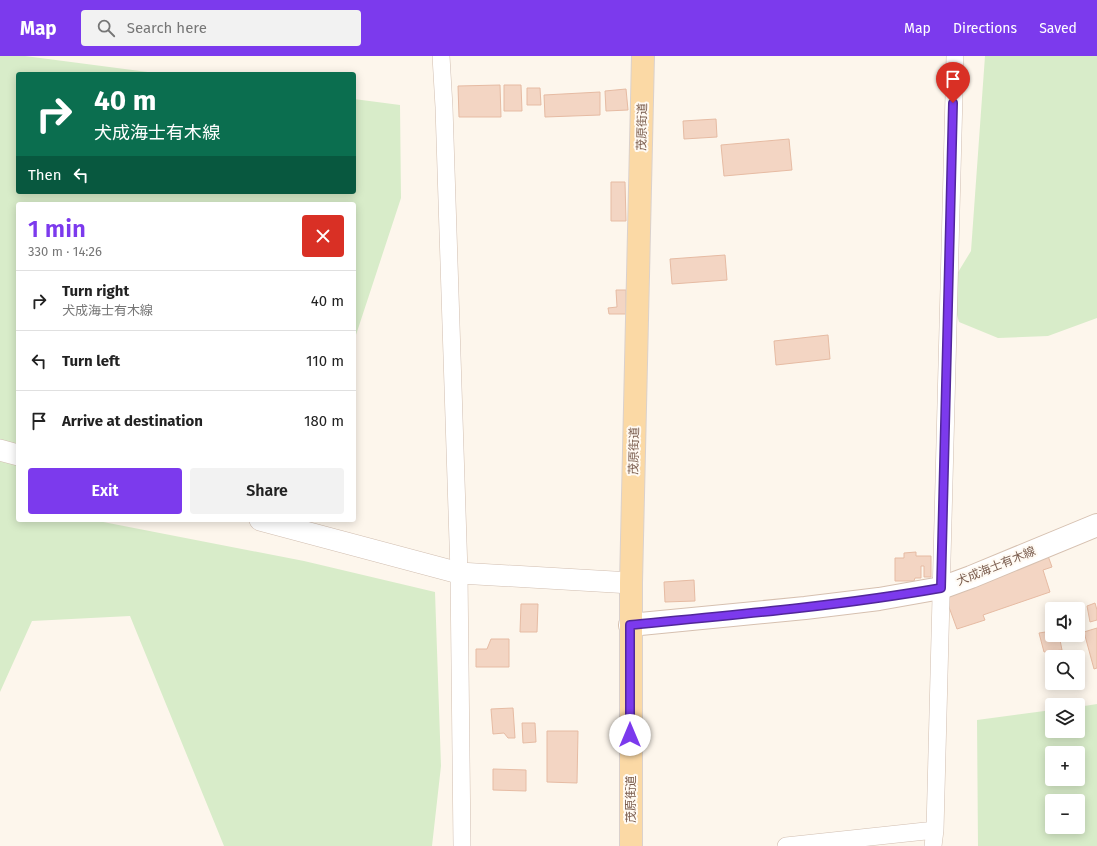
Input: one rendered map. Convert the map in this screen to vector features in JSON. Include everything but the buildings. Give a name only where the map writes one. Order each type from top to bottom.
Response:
[{"type":"main road","name":"茂原街道","points":[[631,846],[630,625],[643,56]]},
{"type":"main road","name":"犬成海士有木線","points":[[630,625],[805,608],[941,588],[1097,526]]},
{"type":"street","points":[[441,56],[444,107],[459,573],[462,846]]},
{"type":"street","points":[[786,846],[934,838],[955,56]]},
{"type":"street","points":[[268,522],[459,573],[631,583]]},
{"type":"green space","points":[[0,56],[25,56],[148,72],[16,72],[16,194],[356,194],[356,99],[400,105],[401,198],[356,335],[356,202],[16,202],[16,522],[103,522],[304,561],[435,592],[441,766],[432,846],[224,846],[130,616],[32,621],[0,692]]},
{"type":"green space","points":[[985,56],[1097,56],[1097,318],[1048,336],[998,338],[959,322],[949,287],[971,251]]},
{"type":"green space","points":[[1097,704],[1097,846],[978,846],[977,720],[1045,711],[1045,738],[1085,738],[1085,706]]},
{"type":"route","points":[[630,735],[630,625],[805,608],[941,588],[953,103]]}]
